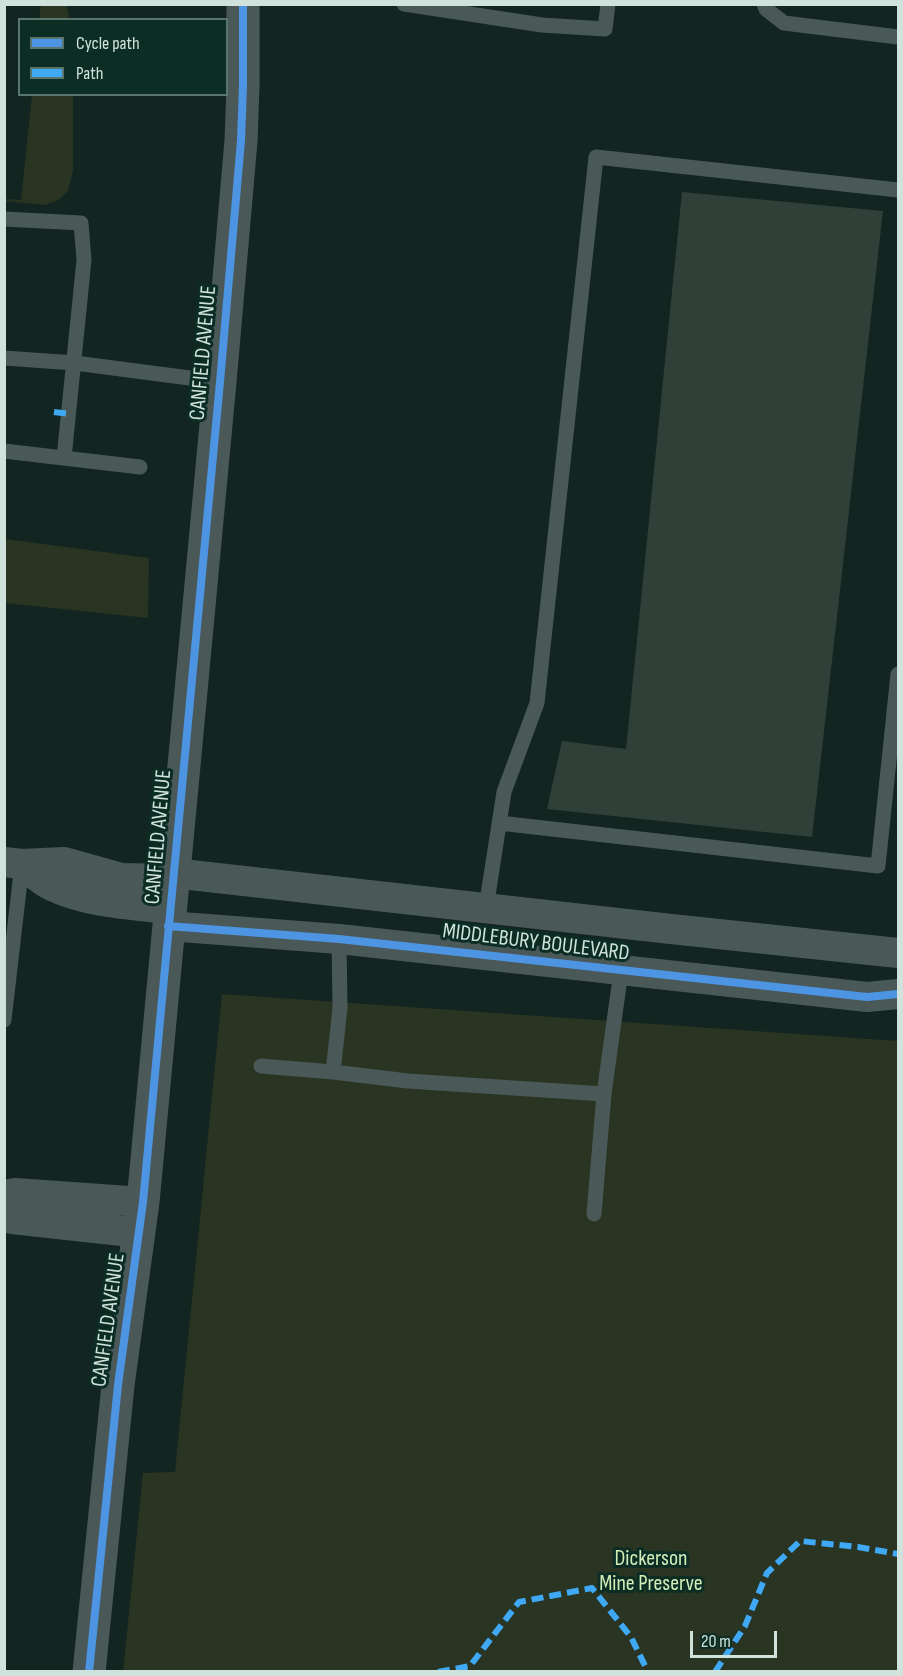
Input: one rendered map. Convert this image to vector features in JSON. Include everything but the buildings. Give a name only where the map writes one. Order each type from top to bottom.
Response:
[{"type":"street","name":"CANFIELD AVENUE","points":[[89,1671],[118,1385],[141,1217],[220,382],[241,141],[243,4]]},
{"type":"street","points":[[13,863],[64,862],[121,878],[171,897]]},
{"type":"street","name":"MIDDLEBURY BOULEVARD","points":[[171,897],[486,908],[898,953]]},
{"type":"street","name":"MIDDLEBURY BOULEVARD","points":[[171,897],[339,939],[867,998],[898,994]]},
{"type":"street","points":[[4,1195],[15,1193],[141,1217]]},
{"type":"street","points":[[4,1213],[12,1219],[141,1217]]},
{"type":"lane","points":[[404,4],[542,25],[605,29],[608,4]]},
{"type":"lane","points":[[764,4],[766,9],[784,22],[898,37]]},
{"type":"lane","points":[[486,908],[504,792],[537,703],[596,157],[898,190]]},
{"type":"lane","points":[[4,219],[81,223],[84,260],[64,458]]},
{"type":"lane","points":[[4,358],[75,363],[220,382]]},
{"type":"lane","points":[[4,451],[140,467]]},
{"type":"lane","points":[[499,823],[878,866],[898,674]]},
{"type":"lane","points":[[4,1020],[13,863]]},
{"type":"lane","points":[[333,1072],[340,1008],[339,939]]},
{"type":"lane","points":[[594,1214],[604,1094],[621,971]]},
{"type":"lane","points":[[261,1066],[408,1081],[604,1094]]},
{"type":"green space","points":[[41,5],[67,5],[69,18],[39,18]]},
{"type":"green space","points":[[32,96],[73,96],[73,171],[68,191],[59,200],[45,205],[5,201],[5,199],[21,200]]},
{"type":"green space","points":[[5,539],[149,558],[148,618],[5,603]]},
{"type":"green space","name":"Dickerson Mine Preserve","points":[[222,994],[898,1041],[898,1671],[123,1672],[143,1473],[175,1472]]},
{"type":"marked path","points":[[54,412],[69,414]]},
{"type":"marked path","points":[[715,1672],[745,1626],[767,1573],[800,1541],[898,1554]]},
{"type":"marked path","points":[[438,1672],[470,1666],[519,1602],[592,1588],[631,1637],[648,1672]]},
{"type":"cycle path","points":[[89,1672],[118,1385],[143,1202],[220,382],[241,141],[243,4]]},
{"type":"cycle path","points":[[168,926],[339,939],[867,997],[898,994]]}]
